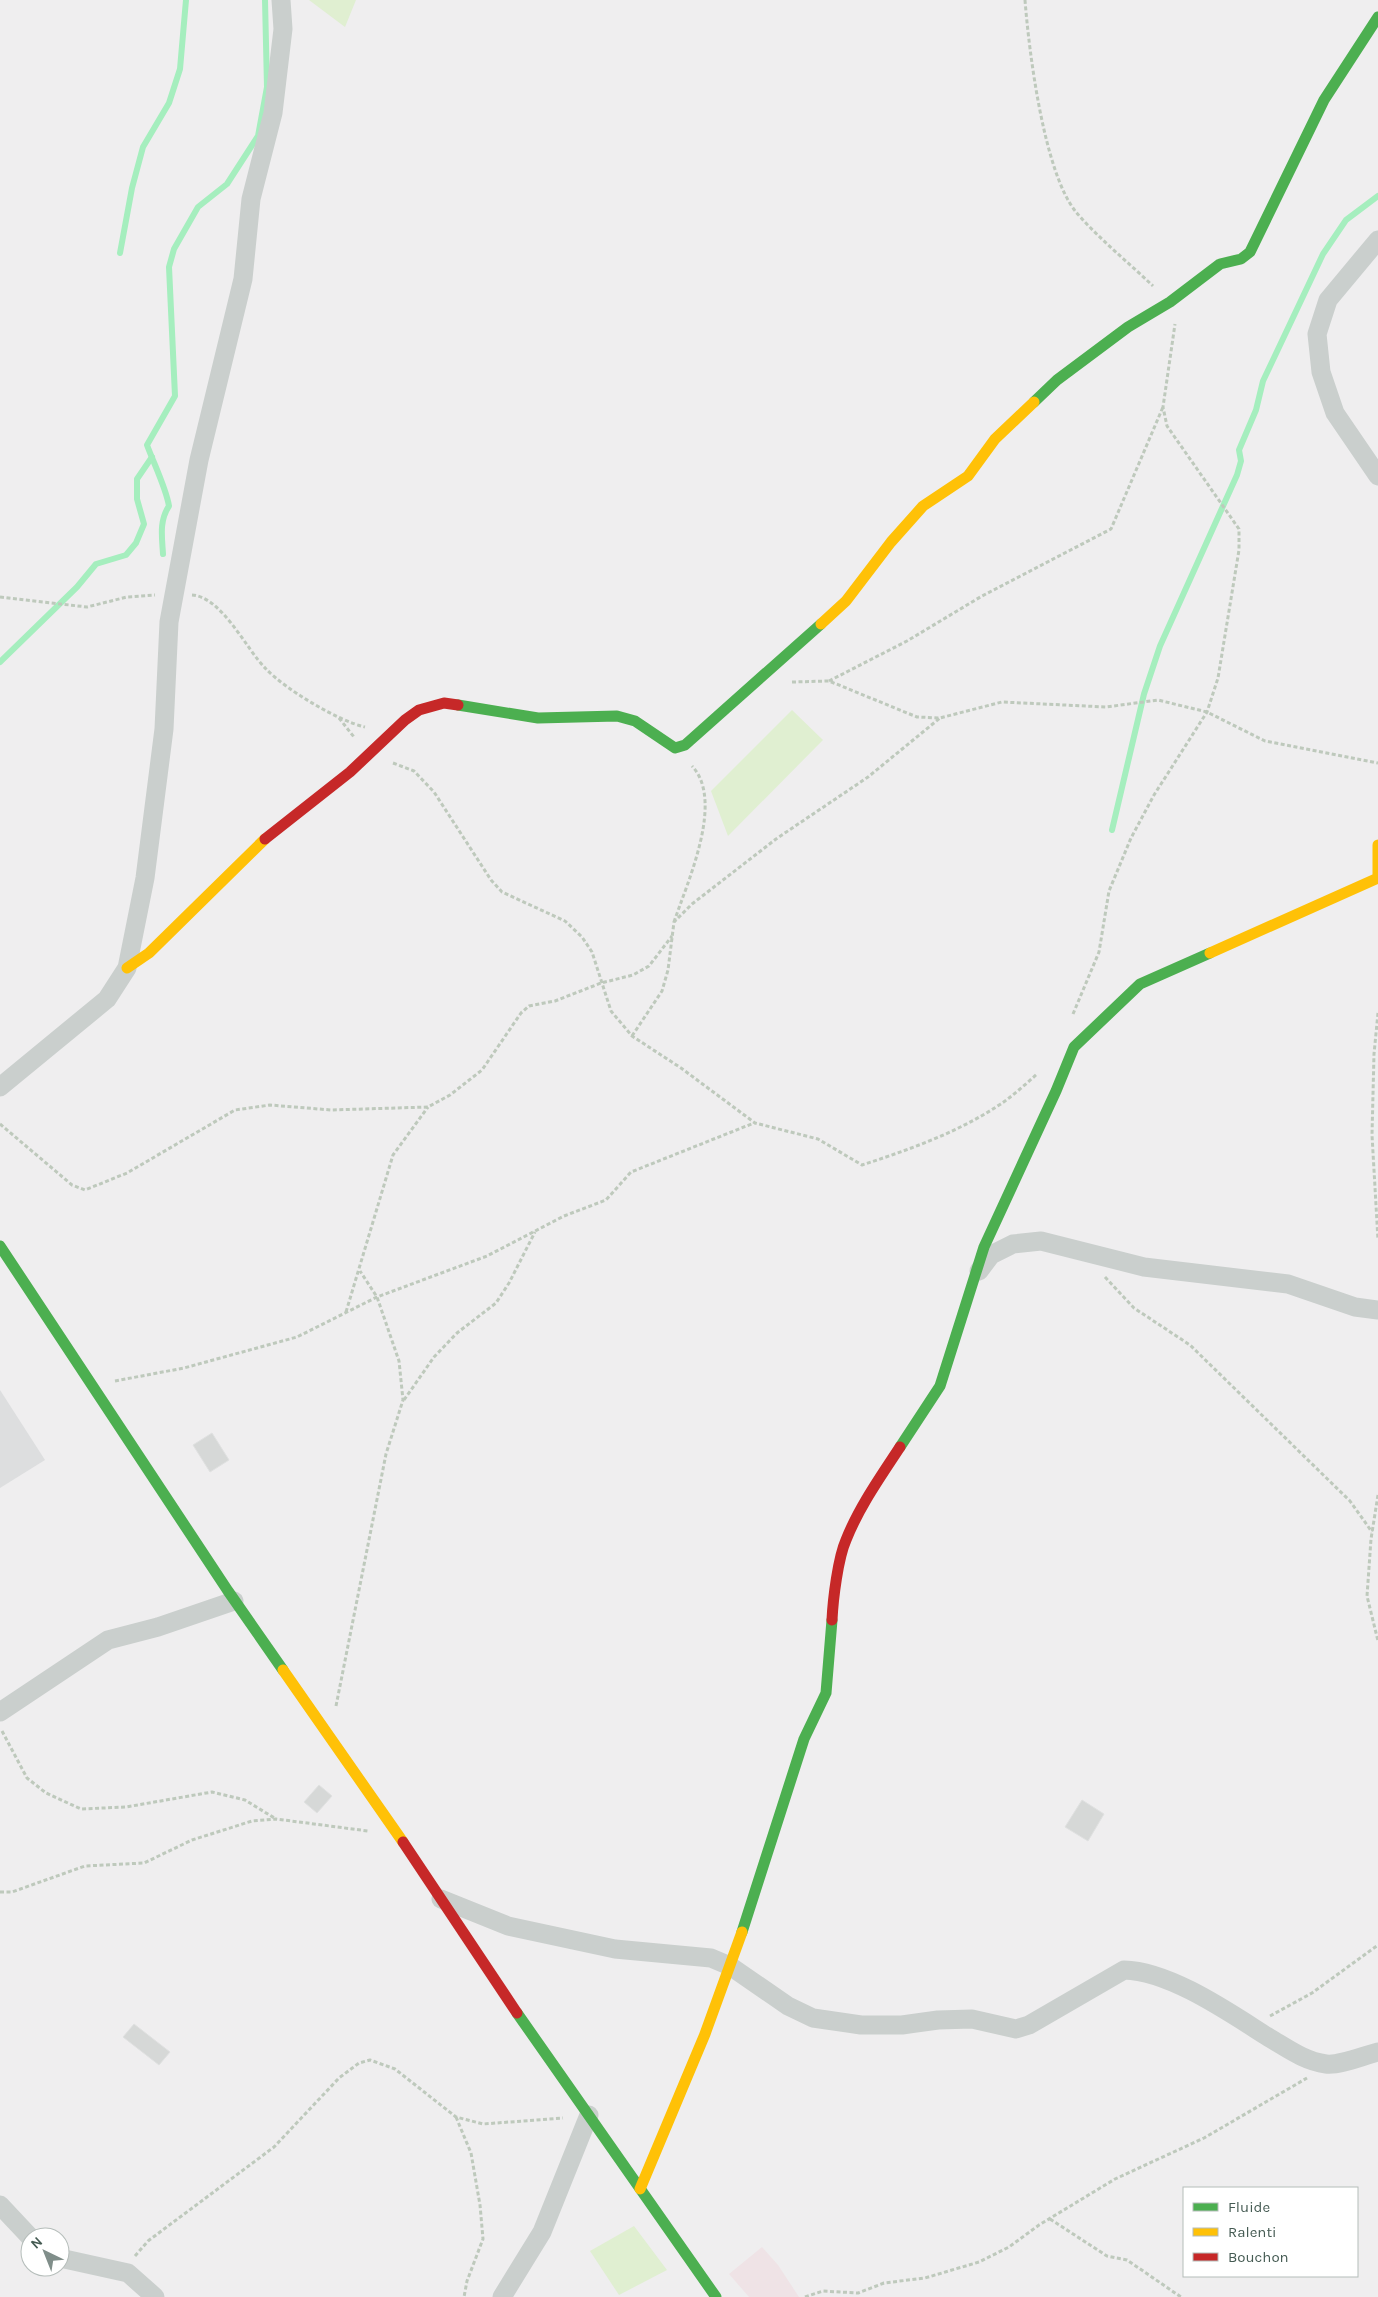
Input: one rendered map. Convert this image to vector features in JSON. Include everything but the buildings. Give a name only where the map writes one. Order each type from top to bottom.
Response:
[{"type":"street","points":[[128,968],[145,878],[164,729],[169,622],[199,460],[243,279],[251,199],[273,114],[282,29],[281,0]]},
{"type":"street","points":[[0,1087],[107,999],[128,968],[149,953],[276,829],[350,772],[393,731],[419,710],[444,703],[538,718],[617,716],[635,722],[675,748],[685,746],[846,601],[891,542],[924,506],[968,476],[995,439],[1057,380],[1128,327],[1170,302],[1220,264],[1240,259],[1250,252],[1324,100],[1378,17]]},
{"type":"street","points":[[1378,240],[1328,300],[1317,334],[1321,372],[1335,413],[1378,476]]},
{"type":"street","points":[[640,2188],[730,1966],[804,1739],[826,1693],[833,1600],[845,1541],[879,1479],[940,1386],[984,1247],[1056,1091],[1074,1047],[1140,984],[1378,878],[1378,845]]},
{"type":"street","points":[[974,1278],[991,1256],[1013,1244],[1041,1241],[1082,1253],[1144,1267],[1288,1284],[1355,1307],[1378,1310]]},
{"type":"street","points":[[0,1246],[234,1601],[398,1835],[716,2297]]},
{"type":"street","points":[[0,1712],[108,1640],[234,1601]]},
{"type":"street","points":[[441,1898],[508,1926],[615,1949],[711,1958],[730,1966],[788,2006],[813,2018],[861,2025],[902,2025],[938,2020],[972,2019],[1016,2030],[1029,2025],[1124,1970],[1140,1971],[1175,1984],[1250,2025],[1306,2060],[1328,2065],[1378,2052]]},
{"type":"street","points":[[502,2297],[542,2232],[589,2115]]},
{"type":"street","points":[[0,2204],[21,2227]]},
{"type":"street","points":[[70,2260],[128,2273],[156,2297]]},
{"type":"path","points":[[828,681],[906,641],[982,596],[1111,529],[1163,407],[1175,325],[1170,302],[1076,212],[1060,184],[1038,103],[1025,0]]},
{"type":"path","points":[[1070,1021],[1099,952],[1109,890],[1131,838],[1154,795],[1207,712],[1218,678],[1239,550],[1240,529],[1167,426],[1163,407]]},
{"type":"path","points":[[0,597],[87,607],[127,597],[175,594],[197,596],[210,600],[278,681],[339,718],[363,727],[393,731]]},
{"type":"path","points":[[788,684],[795,681],[828,681],[917,717],[940,718],[1002,702],[1106,707],[1158,700],[1207,712],[1265,741],[1378,763]]},
{"type":"path","points":[[339,718],[369,754],[414,771],[434,792],[491,880],[502,892],[565,921],[582,937],[592,952],[611,1011],[632,1036],[681,1068],[755,1122],[818,1139],[862,1165],[917,1147],[973,1120],[1005,1101],[1043,1069]]},
{"type":"path","points":[[674,922],[692,904],[776,838],[868,777],[940,718]]},
{"type":"path","points":[[632,1036],[662,991],[668,970],[674,922],[700,847],[706,806],[702,785],[695,769],[675,748]]},
{"type":"path","points":[[0,1124],[72,1185],[85,1190],[126,1173],[235,1110],[270,1105],[331,1110],[428,1107],[450,1096],[482,1070],[521,1013],[529,1006],[555,1001],[601,983],[633,975],[649,966],[672,936]]},
{"type":"path","points":[[1378,1012],[1374,1054],[1372,1135],[1378,1240]]},
{"type":"path","points":[[346,1313],[393,1155],[428,1107]]},
{"type":"path","points":[[93,1386],[184,1368],[259,1349],[297,1337],[377,1297],[487,1256],[564,1216],[606,1200],[631,1172],[755,1122]]},
{"type":"path","points":[[330,1738],[386,1454],[403,1400],[434,1357],[457,1332],[496,1302],[509,1283],[535,1231]]},
{"type":"path","points":[[1082,1253],[1134,1308],[1190,1345],[1224,1380],[1269,1421],[1350,1500],[1372,1532]]},
{"type":"path","points":[[360,1271],[377,1297],[399,1361],[403,1400]]},
{"type":"path","points":[[1378,1495],[1372,1532],[1367,1596],[1378,1641]]},
{"type":"path","points":[[0,1728],[27,1778],[46,1793],[81,1809],[126,1807],[212,1792],[245,1800],[276,1819]]},
{"type":"path","points":[[0,1892],[12,1892],[85,1866],[144,1863],[192,1840],[252,1821],[276,1819],[398,1835]]},
{"type":"path","points":[[1250,2025],[1285,2009],[1312,1993],[1378,1945]]},
{"type":"path","points":[[128,2273],[137,2252],[148,2241],[274,2147],[339,2078],[359,2063],[370,2060],[396,2069],[456,2117],[483,2124],[589,2115]]},
{"type":"path","points":[[804,2297],[823,2292],[858,2292],[884,2283],[925,2278],[978,2262],[1009,2247],[1049,2219],[1115,2179],[1204,2138],[1328,2065]]},
{"type":"path","points":[[456,2117],[471,2153],[480,2205],[483,2239],[467,2281],[464,2297]]},
{"type":"path","points":[[1049,2219],[1107,2256],[1127,2260],[1181,2297]]},
{"type":"shaded area","points":[[0,1390],[45,1460],[0,1488]]},
{"type":"shaded area","points":[[762,2247],[778,2265],[799,2297],[749,2297],[729,2274]]},
{"type":"green space","points":[[309,0],[356,0],[345,27]]},
{"type":"green space","points":[[792,710],[823,740],[728,836],[711,791]]},
{"type":"green space","points":[[634,2226],[667,2270],[619,2295],[590,2251]]},
{"type":"waterway","points":[[120,253],[132,188],[143,147],[169,103],[180,69],[186,0]]},
{"type":"waterway","points":[[163,554],[162,523],[169,506],[163,484],[147,445],[175,396],[169,267],[174,249],[198,207],[227,184],[258,136],[267,87],[265,0]]},
{"type":"waterway","points":[[1112,830],[1144,694],[1160,646],[1237,475],[1241,461],[1239,450],[1256,410],[1263,381],[1323,254],[1346,220],[1378,196]]},
{"type":"waterway","points":[[0,662],[77,587],[96,564],[126,555],[136,543],[144,524],[137,499],[137,479],[152,457]]},
{"type":"traffic: fast","points":[[1034,402],[1057,380],[1128,327],[1170,302],[1220,264],[1241,259],[1250,252],[1324,100],[1378,17]]},
{"type":"traffic: fast","points":[[458,705],[538,718],[617,716],[635,721],[675,748],[685,745],[821,624]]},
{"type":"traffic: fast","points":[[900,1447],[940,1386],[984,1247],[1056,1091],[1074,1047],[1140,984],[1210,953]]},
{"type":"traffic: fast","points":[[0,1246],[228,1591],[283,1670]]},
{"type":"traffic: fast","points":[[742,1932],[804,1739],[826,1693],[832,1620]]},
{"type":"traffic: fast","points":[[517,2013],[716,2297]]},
{"type":"traffic: slow","points":[[821,624],[846,601],[891,542],[923,506],[968,476],[995,439],[1034,402]]},
{"type":"traffic: slow","points":[[127,968],[149,953],[265,839]]},
{"type":"traffic: slow","points":[[1210,953],[1378,878],[1378,845]]},
{"type":"traffic: slow","points":[[283,1670],[403,1842]]},
{"type":"traffic: slow","points":[[640,2189],[705,2034],[742,1932]]},
{"type":"traffic: jam","points":[[265,839],[350,772],[405,720],[419,710],[444,703],[458,705]]},
{"type":"traffic: jam","points":[[832,1620],[838,1568],[846,1540],[864,1504],[900,1447]]},
{"type":"traffic: jam","points":[[403,1842],[517,2013]]}]
